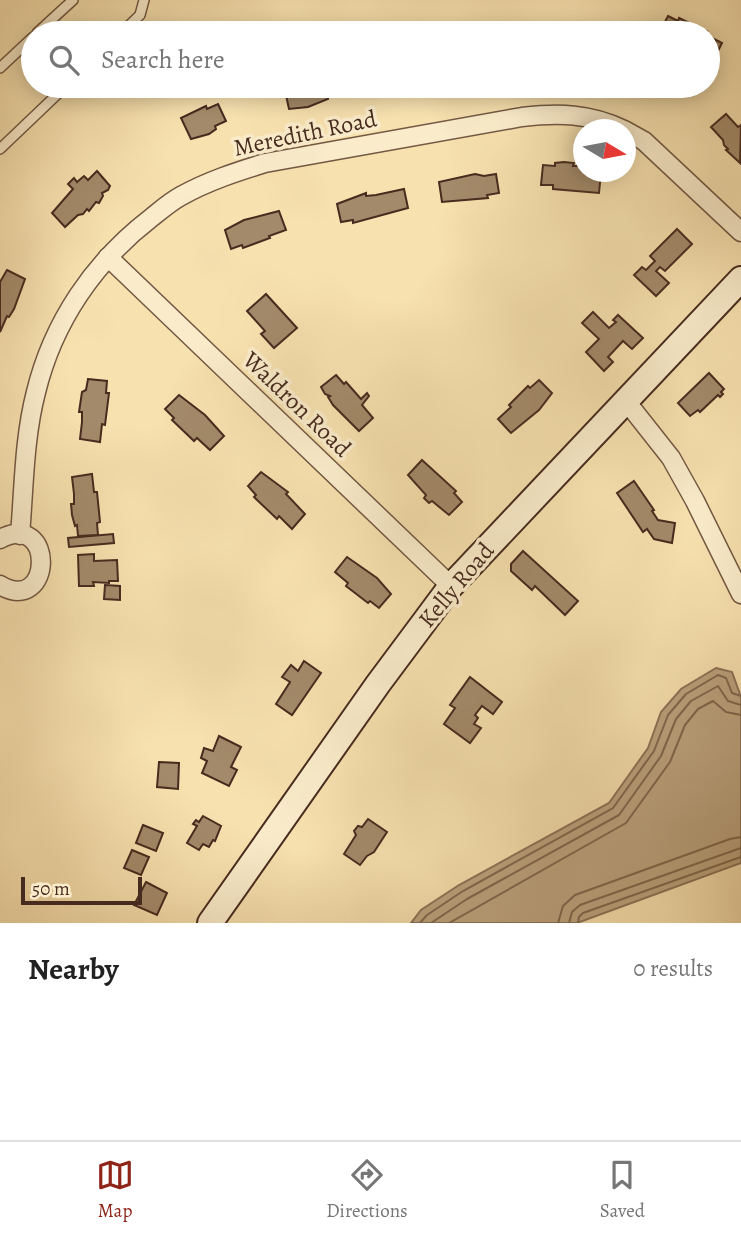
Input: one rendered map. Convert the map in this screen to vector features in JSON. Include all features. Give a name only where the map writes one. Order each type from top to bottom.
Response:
[{"type":"street","name":"Meredith Road","points":[[20,535],[29,430],[43,365],[57,331],[75,298],[108,257],[128,236],[178,197],[223,176],[265,163],[543,114],[565,113],[596,119]]},
{"type":"street","name":"Meredith Road","points":[[636,137],[644,141],[741,232]]},
{"type":"street","name":"Waldron Road","points":[[108,257],[451,586]]},
{"type":"street","name":"Kelly Road","points":[[210,923],[378,684],[451,586],[741,279]]},
{"type":"street","points":[[626,401],[671,458],[695,500],[741,594]]},
{"type":"street","points":[[0,540],[11,535],[20,535],[36,544],[43,561],[41,570],[31,585],[14,590],[0,585]]},
{"type":"lane","points":[[50,21],[73,0]]},
{"type":"lane","points":[[134,21],[140,15],[144,0]]},
{"type":"lane","points":[[0,68],[21,48]]},
{"type":"lane","points":[[0,149],[53,98]]},
{"type":"water","points":[[716,668],[732,672],[741,697],[741,863],[577,923],[411,923],[421,910],[459,885],[609,803],[648,748],[661,712],[681,689]]},
{"type":"building","points":[[668,16],[678,21],[665,21]]},
{"type":"building","points":[[287,98],[328,98],[308,107],[289,109]]},
{"type":"building","points":[[218,104],[226,121],[215,126],[216,129],[209,134],[191,139],[181,118],[206,106],[207,109]]},
{"type":"building","points":[[726,114],[738,127],[741,125],[740,163],[726,150],[728,149],[723,140],[711,127]]},
{"type":"building","points":[[555,163],[573,163],[573,182],[600,182],[599,193],[553,189],[553,185],[541,185],[543,165],[555,166]]},
{"type":"building","points":[[97,171],[110,186],[108,190],[102,193],[99,203],[96,202],[89,211],[87,209],[78,215],[65,227],[52,213],[73,189],[68,184],[74,178],[77,182],[84,176],[88,180]]},
{"type":"building","points":[[475,174],[496,174],[499,193],[487,195],[488,198],[442,202],[439,182]]},
{"type":"building","points":[[404,189],[408,208],[353,223],[353,220],[341,222],[337,204],[366,193],[366,196],[376,195]]},
{"type":"building","points":[[279,211],[286,230],[243,248],[242,245],[231,249],[225,230],[244,220]]},
{"type":"building","points":[[677,229],[692,244],[665,271],[660,267],[656,271],[669,283],[656,296],[634,275],[642,267],[646,270],[655,261],[650,256]]},
{"type":"building","points":[[7,270],[25,279],[14,309],[9,317],[7,316],[0,332],[0,282]]},
{"type":"building","points":[[266,294],[297,328],[274,348],[261,334],[265,331],[247,311]]},
{"type":"building","points":[[593,312],[609,328],[616,322],[613,320],[618,315],[643,338],[632,349],[623,341],[608,357],[613,362],[604,371],[586,352],[599,339],[582,323]]},
{"type":"building","points":[[709,373],[724,389],[721,392],[723,394],[720,397],[718,395],[700,412],[698,410],[690,416],[678,403]]},
{"type":"building","points":[[336,375],[361,399],[367,393],[369,396],[362,405],[373,418],[359,431],[333,405],[328,397],[330,396],[325,394],[321,387]]},
{"type":"building","points":[[88,379],[107,381],[106,393],[109,393],[100,442],[80,439],[82,412],[79,412],[82,392],[86,390]]},
{"type":"building","points":[[539,380],[552,393],[539,410],[511,433],[498,419],[528,386],[530,388]]},
{"type":"building","points":[[179,395],[205,415],[224,436],[210,450],[197,438],[194,441],[172,420],[174,418],[165,409]]},
{"type":"building","points":[[422,460],[456,491],[454,493],[462,502],[449,515],[432,501],[429,503],[424,498],[426,495],[408,475]]},
{"type":"building","points":[[261,472],[288,492],[286,494],[305,514],[292,529],[254,497],[256,495],[248,486]]},
{"type":"building","points":[[92,474],[100,522],[97,523],[98,535],[78,536],[72,515],[72,477]]},
{"type":"building","points":[[634,481],[658,520],[675,523],[672,543],[654,539],[647,529],[643,532],[617,493]]},
{"type":"building","points":[[113,534],[114,543],[69,547],[68,538]]},
{"type":"building","points":[[523,551],[578,601],[565,615],[535,586],[532,590],[511,571],[511,564]]},
{"type":"building","points":[[94,554],[94,561],[117,560],[118,581],[93,582],[94,586],[79,586],[78,555]]},
{"type":"building","points":[[347,557],[377,578],[391,594],[379,608],[346,586],[348,583],[335,572]]},
{"type":"building","points":[[105,585],[120,586],[120,600],[104,599]]},
{"type":"building","points":[[304,661],[321,673],[292,715],[276,704],[290,682],[282,677],[291,665],[298,671]]},
{"type":"building","points":[[470,677],[502,702],[493,714],[482,706],[475,715],[478,718],[474,724],[481,728],[470,743],[444,724],[455,708],[450,705]]},
{"type":"building","points":[[219,736],[241,747],[231,767],[237,770],[229,786],[202,773],[207,761],[201,758],[204,748],[213,751]]},
{"type":"building","points":[[159,762],[179,763],[178,789],[157,787]]},
{"type":"building","points":[[203,816],[221,826],[215,841],[213,840],[209,847],[203,844],[199,850],[187,843],[197,826],[193,824],[196,820],[199,822]]},
{"type":"building","points":[[368,819],[387,832],[374,852],[360,865],[344,854],[356,835],[354,831],[358,826],[362,827]]},
{"type":"building","points":[[143,825],[163,833],[156,851],[136,843]]},
{"type":"building","points":[[132,850],[149,857],[141,875],[124,868]]},
{"type":"building","points":[[146,882],[167,893],[157,915],[134,905]]}]
